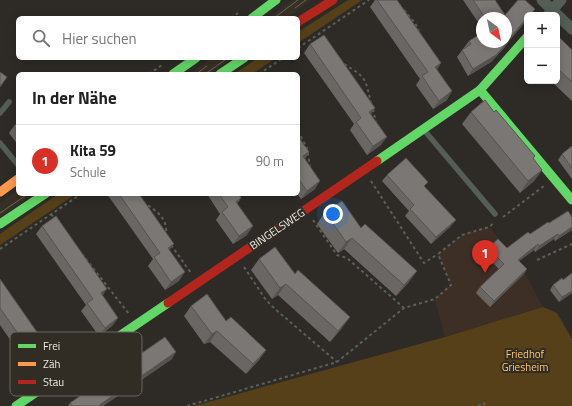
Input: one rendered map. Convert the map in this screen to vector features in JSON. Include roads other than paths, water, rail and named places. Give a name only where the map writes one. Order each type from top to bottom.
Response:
[{"type":"street","points":[[255,16],[276,0]]},
{"type":"street","points":[[300,21],[333,0]]},
{"type":"street","points":[[542,0],[550,12],[561,0]]},
{"type":"street","points":[[560,20],[572,29]]},
{"type":"street","name":"BINGELSWEG","points":[[124,332],[480,90],[524,40]]},
{"type":"street","points":[[176,72],[193,60]]},
{"type":"street","points":[[223,72],[241,60]]},
{"type":"street","points":[[480,90],[572,200]]},
{"type":"street","points":[[0,192],[16,181]]},
{"type":"street","points":[[0,224],[42,196]]},
{"type":"street","name":"BINGELSWEG","points":[[16,406],[31,396]]},
{"type":"lane","points":[[0,113],[9,102]]},
{"type":"lane","points":[[424,129],[495,214]]},
{"type":"lane","points":[[0,143],[16,163]]},
{"type":"tram line","points":[[277,16],[298,0]]},
{"type":"tram line","points":[[295,8],[306,0]]},
{"type":"tram line","points":[[208,72],[225,60]]},
{"type":"tram line","points":[[199,72],[207,66]]},
{"type":"tram line","points":[[0,213],[25,196]]},
{"type":"place","name":"Kita 59","points":[[485,273]]},
{"type":"park label","name":"Friedhof Griesheim","points":[[525,360]]}]
